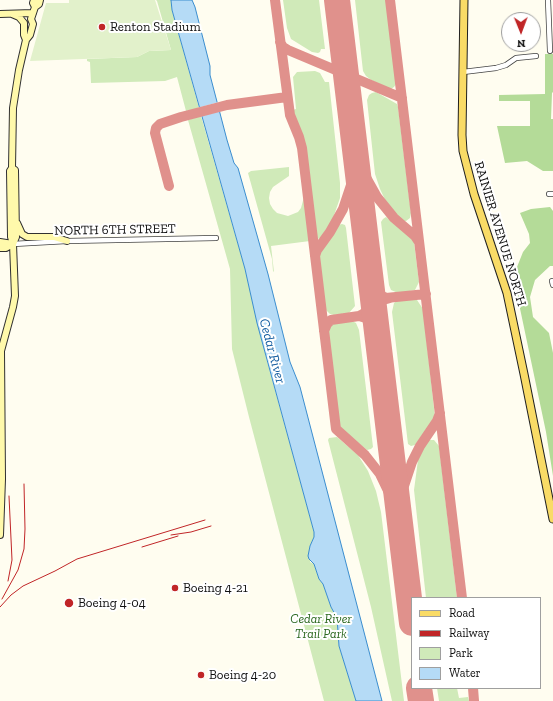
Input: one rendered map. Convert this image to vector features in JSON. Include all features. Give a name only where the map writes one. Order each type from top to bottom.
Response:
[{"type":"main road","points":[[33,13],[34,0]]},
{"type":"main road","points":[[0,535],[1,351],[15,296],[13,244],[11,237],[10,171],[12,168],[13,108],[27,23],[40,0]]},
{"type":"main road","name":"RAINIER AVENUE NORTH","points":[[464,0],[462,135],[465,160],[474,194],[507,293],[553,519]]},
{"type":"main road","points":[[0,14],[33,13]]},
{"type":"main road","points":[[12,14],[19,17],[24,24],[25,38]]},
{"type":"main road","points":[[12,168],[15,170],[16,237],[13,244]]},
{"type":"main road","points":[[15,219],[22,234],[25,236],[54,237],[67,241]]},
{"type":"main road","name":"NORTH 6TH STREET","points":[[0,242],[13,244]]},
{"type":"main road","name":"NORTH 6TH STREET","points":[[0,248],[6,248],[13,244]]},
{"type":"street","points":[[548,0],[550,51]]},
{"type":"street","points":[[463,72],[496,68],[506,65],[516,58],[536,56]]},
{"type":"street","name":"NORTH 6TH STREET","points":[[13,244],[67,241],[216,238]]},
{"type":"green space","name":"Renton Stadium","points":[[69,0],[155,0],[171,50],[149,51],[137,57],[30,61],[46,3],[69,3]]},
{"type":"green space","points":[[156,0],[171,0],[172,10],[199,108],[186,111],[177,77],[165,81],[91,83],[90,62],[87,61],[87,59],[137,57],[149,51],[171,50]]},
{"type":"green space","points":[[283,0],[319,0],[325,49],[321,49],[318,53],[312,52],[291,39],[287,28]]},
{"type":"green space","points":[[355,0],[386,0],[396,84],[391,89],[371,80],[363,71]]},
{"type":"green space","points":[[545,54],[553,54],[551,119],[553,119],[553,171],[543,171],[527,161],[505,163],[497,126],[530,126],[530,101],[499,101],[499,95],[545,94]]},
{"type":"green space","points":[[315,71],[320,73],[325,82],[329,82],[340,183],[340,198],[332,221],[318,239],[315,235],[306,152],[292,110],[296,109],[293,77],[297,72]]},
{"type":"green space","points":[[376,92],[397,104],[398,107],[411,213],[410,218],[406,221],[402,221],[389,208],[375,174],[367,100],[369,95]]},
{"type":"green space","name":"Cedar River Trail Park","points":[[201,116],[245,269],[267,361],[314,532],[314,537],[310,546],[310,562],[314,564],[319,579],[323,584],[331,607],[337,618],[339,646],[356,701],[324,701],[232,349],[230,269],[188,120]]},
{"type":"green space","points":[[289,167],[289,176],[273,187],[270,192],[270,204],[277,213],[288,216],[298,212],[305,197],[310,241],[271,246],[274,272],[272,259],[248,173],[251,171]]},
{"type":"green space","points":[[550,207],[553,211],[553,266],[550,266],[535,280],[530,297],[533,317],[549,333],[553,353],[553,476],[546,432],[518,299],[515,272],[523,252],[530,243],[529,234],[520,213],[531,209]]},
{"type":"green space","points":[[386,217],[414,242],[419,282],[415,290],[398,293],[391,290],[389,285],[381,222]]},
{"type":"green space","points":[[338,225],[345,225],[346,228],[355,306],[349,313],[334,315],[330,314],[324,308],[318,257],[320,251]]},
{"type":"green space","points":[[417,300],[423,309],[435,417],[415,445],[411,446],[408,444],[392,312],[394,303],[397,301]]},
{"type":"green space","points":[[348,320],[356,323],[359,330],[373,447],[367,450],[339,427],[337,423],[327,327],[334,322]]},
{"type":"green space","points":[[337,437],[358,455],[368,471],[376,491],[381,512],[404,701],[392,701],[371,607],[328,440],[329,438]]},
{"type":"green space","points":[[429,440],[434,440],[439,446],[457,597],[426,597],[414,490],[418,460]]},
{"type":"green space","points":[[437,689],[457,689],[459,698],[468,697],[469,701],[439,701]]},
{"type":"water","name":"Cedar River","points":[[171,0],[192,0],[195,7],[210,66],[210,75],[227,140],[234,163],[238,168],[268,274],[290,362],[300,387],[382,701],[356,701],[339,646],[337,618],[331,607],[323,584],[319,579],[314,564],[308,556],[314,537],[314,532],[257,323],[245,269],[172,10]]},
{"type":"pier","points":[[219,102],[221,111],[199,117],[197,108]]},
{"type":"taxiway","points":[[275,0],[290,115],[302,148],[336,429],[365,455],[380,474],[393,501],[400,525]]},
{"type":"taxiway","points":[[390,0],[462,597]]},
{"type":"taxiway","points":[[280,42],[283,47],[288,50],[402,98]]},
{"type":"taxiway","points":[[169,186],[155,133],[156,128],[160,124],[227,105],[287,97]]},
{"type":"taxiway","points":[[355,144],[363,172],[377,197],[394,218],[415,236],[419,242]]},
{"type":"taxiway","points":[[315,256],[317,250],[330,232],[343,209],[351,185],[354,154]]},
{"type":"taxiway","points":[[371,280],[375,291],[386,298],[426,294]]},
{"type":"taxiway","points":[[359,316],[368,310],[372,303],[373,297]]},
{"type":"taxiway","points":[[375,318],[378,306],[383,300],[390,298]]},
{"type":"taxiway","points":[[324,331],[327,324],[331,320],[359,316],[369,319],[376,329]]},
{"type":"taxiway","points":[[401,517],[403,489],[412,462],[420,446],[437,421],[440,413]]},
{"type":"taxiway","points":[[473,689],[474,701]]},
{"type":"runway","points":[[337,0],[411,615]]},
{"type":"runway","points":[[419,689],[421,701]]},
{"type":"railway","points":[[2,599],[18,570],[24,549],[24,484]]},
{"type":"railway","points":[[8,581],[12,560],[9,496]]},
{"type":"railway","points":[[0,607],[11,595],[23,586],[77,559],[205,520]]},
{"type":"railway","points":[[171,535],[191,532],[211,526]]},
{"type":"railway","points":[[142,547],[178,536]]},
{"type":"place","name":"Renton Stadium","points":[[102,27]]},
{"type":"place","name":"Boeing 4-21","points":[[175,588]]},
{"type":"place","name":"Boeing 4-04","points":[[69,603]]},
{"type":"place","name":"Boeing 4-20","points":[[201,675]]}]
